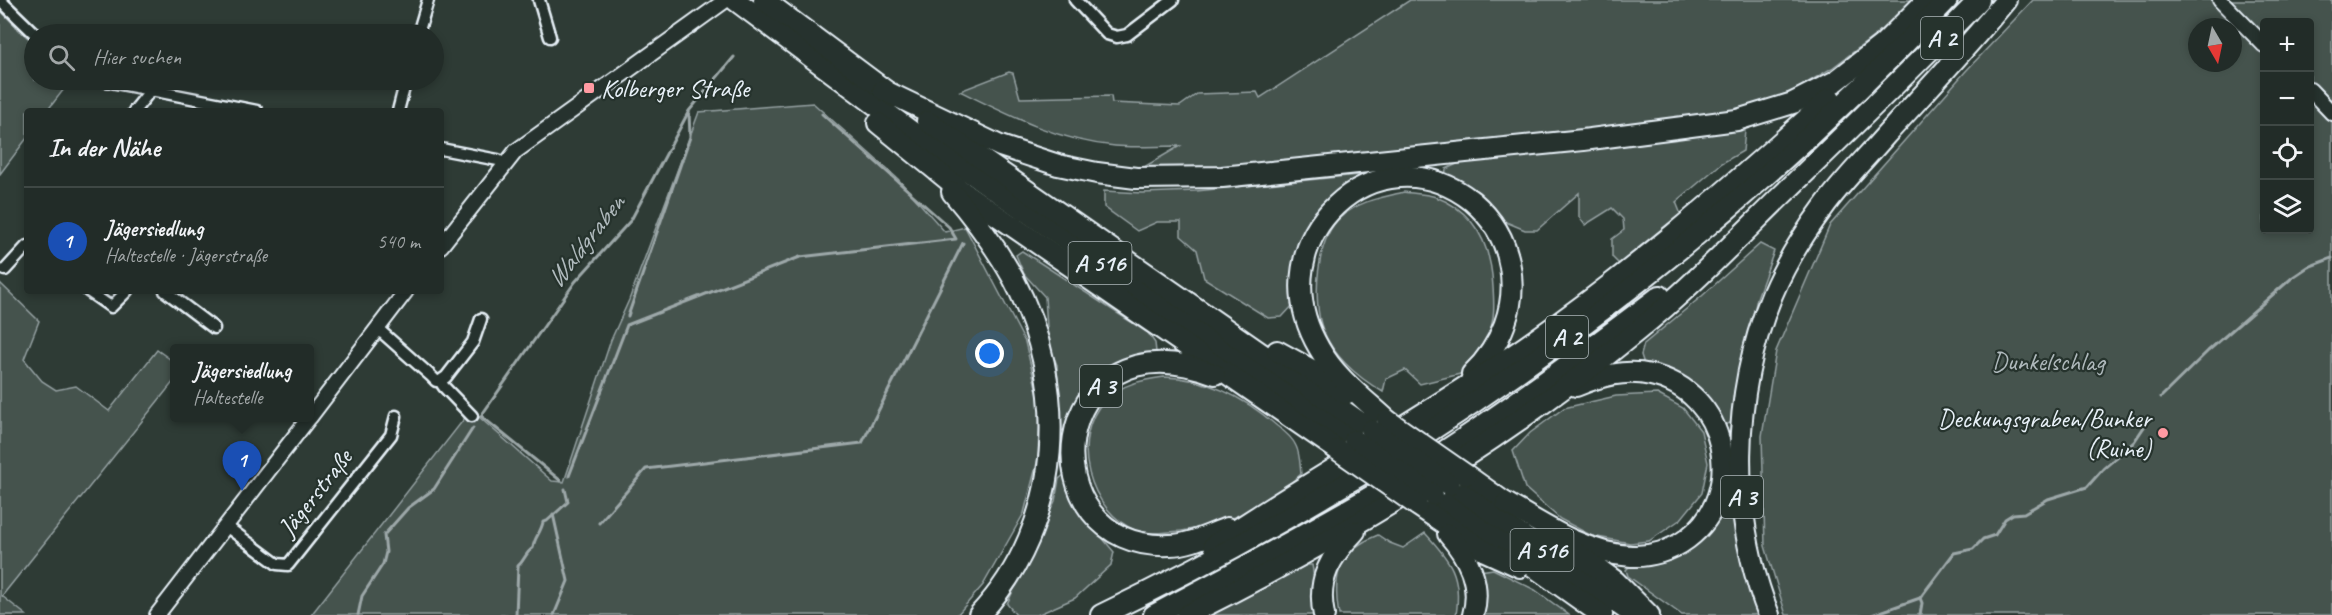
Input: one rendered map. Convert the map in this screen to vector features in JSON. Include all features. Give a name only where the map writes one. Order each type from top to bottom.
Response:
[{"type":"highway","name":"A 516","points":[[764,0],[884,90],[1215,321],[1379,425],[1442,490],[1551,578],[1602,615]]},
{"type":"highway","points":[[884,90],[1000,146],[1058,165],[1097,173],[1136,177],[1232,176],[1618,136],[1737,120],[1793,103],[1836,81],[1882,45],[1927,0]]},
{"type":"highway","points":[[1132,600],[1260,515],[1438,404],[1537,338],[1654,250],[1780,143],[1860,72],[1933,0]]},
{"type":"highway","name":"A 2","points":[[1101,615],[1262,532],[1415,442],[1564,339],[1708,226],[1774,168],[1868,81],[1947,0]]},
{"type":"highway","name":"A 2","points":[[1154,615],[1315,528],[1413,471],[1510,405],[1709,259],[1780,197],[1905,77],[1979,0]]},
{"type":"highway","name":"A 3","points":[[1769,615],[1754,565],[1744,519],[1740,442],[1748,375],[1772,295],[1795,251],[1824,206],[2006,0]]},
{"type":"highway","name":"A 516","points":[[734,2],[1346,445],[1442,490],[1634,615]]},
{"type":"highway","points":[[846,85],[865,112],[933,169],[1247,388]]},
{"type":"highway","points":[[933,169],[985,233],[1013,278],[1036,332],[1050,394],[1051,453],[1046,484],[1036,519],[1014,568],[1002,588],[979,615]]},
{"type":"highway","points":[[1379,425],[1322,354],[1308,324],[1300,288],[1304,256],[1320,223],[1345,198],[1374,183],[1398,179],[1421,179],[1456,191],[1487,215],[1498,231],[1509,261],[1512,280],[1510,304],[1500,336],[1480,365],[1438,404]]},
{"type":"highway","points":[[1187,615],[1427,483],[1551,396],[1637,331],[1696,279],[1780,197]]},
{"type":"highway","name":"A 3","points":[[1260,515],[1183,544],[1159,545],[1136,541],[1105,525],[1089,508],[1077,485],[1071,462],[1072,439],[1081,411],[1100,387],[1127,369],[1154,362],[1179,363],[1214,373],[1247,388],[1346,445]]},
{"type":"highway","points":[[1473,615],[1476,587],[1467,557],[1448,534],[1442,490],[1506,503],[1572,541],[1606,552],[1633,556],[1652,554],[1681,543],[1704,521],[1716,500],[1723,477],[1724,464],[1716,428],[1695,397],[1676,384],[1650,374],[1616,374],[1590,380],[1551,396]]},
{"type":"highway","points":[[1506,503],[1615,581],[1649,615]]},
{"type":"highway","points":[[1324,615],[1322,590],[1327,567],[1340,547],[1367,518]]},
{"type":"street","points":[[0,0],[25,24]]},
{"type":"street","points":[[421,24],[428,0]]},
{"type":"street","points":[[539,0],[550,37]]},
{"type":"street","points":[[1075,0],[1107,34],[1117,37],[1128,35],[1173,0]]},
{"type":"street","points":[[2220,0],[2260,40]]},
{"type":"street","points":[[444,242],[516,151],[734,2]]},
{"type":"street","points":[[136,108],[151,90],[242,108]]},
{"type":"street","points":[[399,108],[403,90]]},
{"type":"street","points":[[2314,94],[2332,113]]},
{"type":"street","points":[[444,150],[498,160],[504,164]]},
{"type":"street","points":[[5,270],[24,249]]},
{"type":"street","points":[[92,294],[111,307],[124,294]]},
{"type":"street","points":[[169,294],[214,328]]},
{"type":"street","name":"Jägerstraße","points":[[314,410],[404,294]]},
{"type":"street","points":[[440,381],[446,377],[472,342],[481,319]]},
{"type":"street","points":[[377,328],[436,381],[440,381],[472,416]]},
{"type":"street","name":"Jägerstraße","points":[[226,526],[277,564],[288,565],[391,435],[396,416]]},
{"type":"street","name":"Jägerstraße","points":[[157,615],[305,422]]},
{"type":"green space","points":[[1410,0],[1914,0],[1873,37],[1832,68],[1795,90],[1744,109],[1642,124],[1254,166],[1139,170],[1180,146],[1123,147],[1074,139],[1016,118],[960,91],[1009,72],[1013,73],[1020,98],[1111,96],[1112,103],[1180,106],[1197,94],[1257,92],[1260,98]]},
{"type":"green space","name":"Dunkelschlag","points":[[2033,0],[2332,0],[2332,615],[1786,615],[1765,546],[1762,436],[1776,351],[1830,225],[1965,72]]},
{"type":"green space","points":[[0,10],[24,34],[24,90],[63,90],[49,108],[24,108],[24,142],[0,174]]},
{"type":"green space","points":[[813,103],[898,179],[945,232],[965,227],[1025,342],[1040,403],[1038,459],[1024,513],[983,585],[957,615],[311,615],[471,410],[552,481],[564,482],[611,340],[629,300],[699,112]]},
{"type":"green space","points":[[1745,130],[1743,151],[1722,163],[1676,202],[1682,217],[1620,265],[1612,257],[1612,239],[1624,230],[1623,219],[1612,208],[1585,225],[1579,217],[1579,193],[1537,230],[1525,230],[1506,222],[1490,208],[1445,178],[1446,169],[1457,164],[1493,158]]},
{"type":"green space","points":[[1358,175],[1366,178],[1321,216],[1303,238],[1293,266],[1294,304],[1282,317],[1268,318],[1204,278],[1197,250],[1181,236],[1181,222],[1157,222],[1137,231],[1104,207],[1104,191],[1142,193],[1196,191]]},
{"type":"green space","points":[[1404,192],[1428,195],[1450,203],[1471,221],[1479,232],[1485,244],[1492,272],[1493,316],[1491,328],[1480,349],[1460,374],[1420,384],[1405,370],[1386,379],[1383,392],[1348,366],[1328,340],[1320,318],[1318,271],[1326,240],[1341,217],[1363,203]]},
{"type":"green space","points":[[1760,244],[1774,251],[1757,298],[1743,363],[1737,420],[1723,426],[1645,367],[1641,355],[1644,344]]},
{"type":"green space","points":[[1022,251],[1148,333],[1155,343],[1156,352],[1121,362],[1098,377],[1082,399],[1067,431],[1059,430],[1057,365],[1048,343],[1045,297],[1024,274],[1016,255]]},
{"type":"green space","points":[[0,283],[39,321],[24,359],[42,381],[56,390],[76,386],[109,411],[157,350],[170,359],[170,386],[2,596],[26,615],[0,615]]},
{"type":"green space","points":[[1164,377],[1195,381],[1225,391],[1265,416],[1293,441],[1298,453],[1301,474],[1256,507],[1206,526],[1149,533],[1137,531],[1120,522],[1096,491],[1089,473],[1086,454],[1088,434],[1094,416],[1111,395],[1133,384]]},
{"type":"green space","points":[[1657,394],[1683,408],[1701,431],[1708,463],[1702,493],[1681,519],[1649,541],[1630,543],[1592,536],[1560,519],[1525,488],[1513,451],[1530,433],[1564,408],[1616,396]]},
{"type":"green space","points":[[1065,474],[1086,515],[1114,552],[1111,565],[1075,598],[1037,615],[1016,615],[1007,604],[1055,501],[1059,479]]},
{"type":"green space","points":[[1726,498],[1730,500],[1745,569],[1759,615],[1682,615],[1628,576],[1626,570],[1630,566],[1654,562]]},
{"type":"green space","points":[[1425,533],[1442,552],[1456,579],[1456,615],[1339,615],[1338,576],[1346,557],[1354,548],[1378,535],[1403,548]]},
{"type":"green space","points":[[1306,565],[1312,565],[1315,601],[1319,615],[1211,615]]},
{"type":"green space","points":[[1493,569],[1535,590],[1569,615],[1482,615],[1480,571]]},
{"type":"waterway","name":"Waldgraben","points":[[561,481],[481,416],[575,282],[631,220],[689,111],[734,57]]},
{"type":"waterway","points":[[628,316],[690,137],[689,112]]},
{"type":"waterway","points":[[569,476],[627,325],[800,257],[956,239],[949,227],[822,114]]},
{"type":"waterway","points":[[599,523],[646,469],[862,443],[963,243]]},
{"type":"waterway","points":[[2161,397],[2208,351],[2293,277],[2308,267],[2332,258]]},
{"type":"waterway","points":[[1872,615],[1920,598],[1954,553],[1973,549],[1983,539],[1995,535],[2005,519],[2013,514],[2024,513],[2048,499],[2087,487],[2103,469],[2134,442],[2144,427]]},
{"type":"waterway","name":"Waldgraben","points":[[358,615],[362,596],[383,564],[386,552],[384,535],[408,508],[434,489],[473,428]]},
{"type":"waterway","points":[[516,615],[518,566],[533,548],[543,522],[568,502],[565,489]]},
{"type":"waterway","points":[[553,514],[568,581],[554,615]]},
{"type":"waterway","points":[[1920,598],[1922,603],[1920,615]]},
{"type":"place","name":"Kolberger Straße","points":[[589,88]]},
{"type":"place","name":"Deckungsgraben/Bunker (Ruine)","points":[[2163,433]]},
{"type":"place","name":"Jägersiedlung","points":[[242,491]]}]
